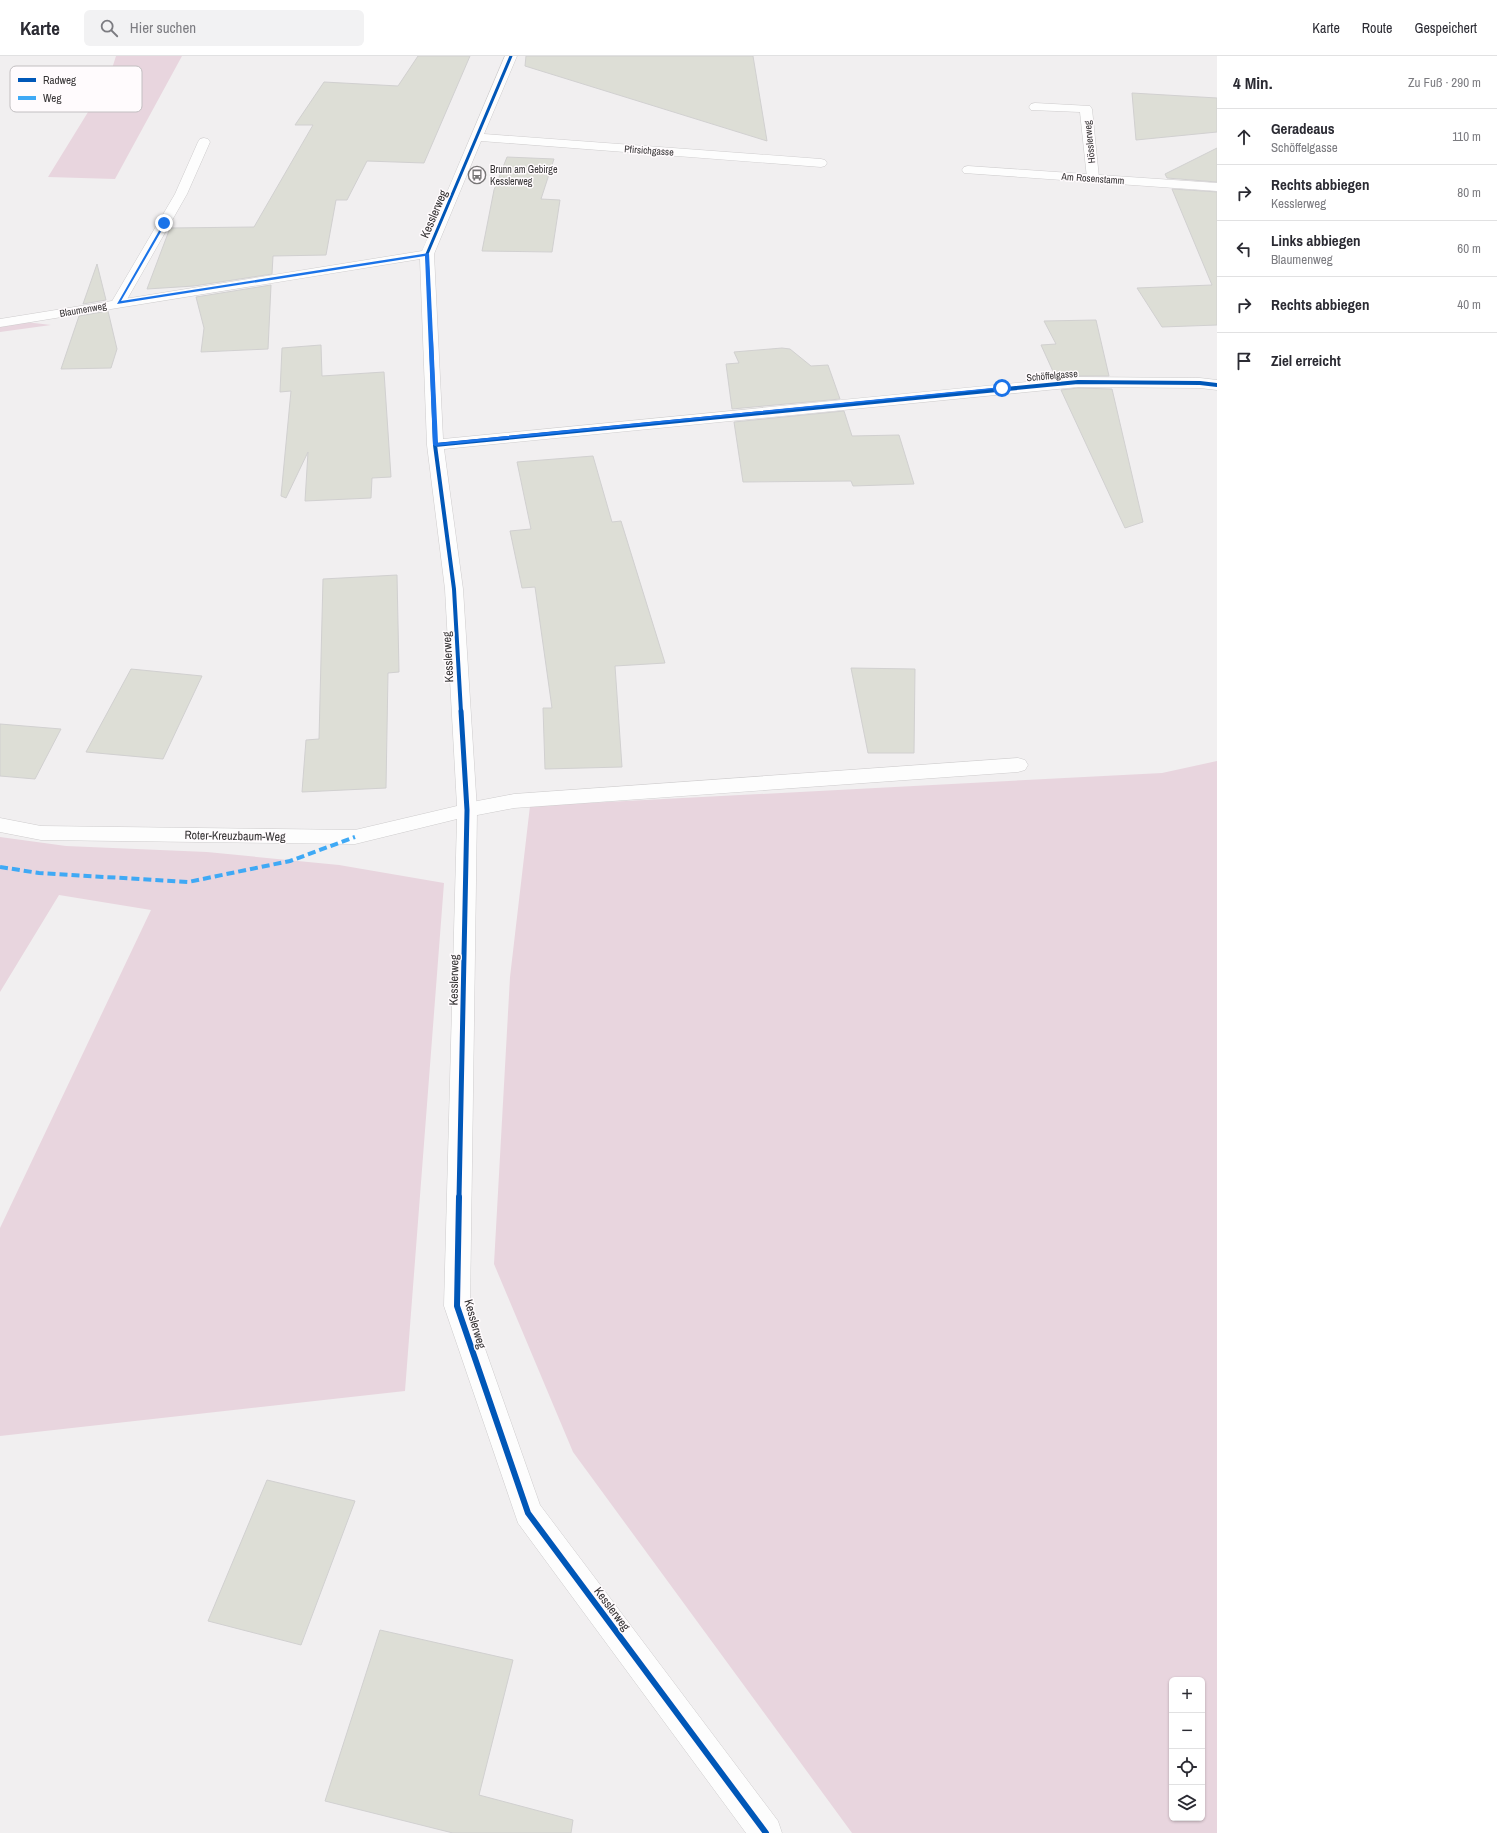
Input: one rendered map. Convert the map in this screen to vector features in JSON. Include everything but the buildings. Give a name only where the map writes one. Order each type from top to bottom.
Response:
[{"type":"street","name":"Kesslerweg","points":[[511,56],[478,137],[427,254],[435,445],[454,589],[467,810],[457,1306],[528,1513],[766,1833]]},
{"type":"street","name":"Hösslerweg","points":[[1035,107],[1086,109],[1093,178]]},
{"type":"street","name":"Pfirsichgasse","points":[[478,137],[821,163]]},
{"type":"street","points":[[118,303],[181,194],[204,142]]},
{"type":"street","name":"Am Rosenstamm","points":[[968,170],[1217,187]]},
{"type":"street","name":"Blaumenweg","points":[[0,323],[427,254]]},
{"type":"street","name":"Schöffelgasse","points":[[435,445],[1078,382],[1200,383],[1217,385]]},
{"type":"street","name":"Roter-Kreuzbaum-Weg","points":[[0,825],[41,833],[355,837],[467,810],[514,801],[1018,765]]},
{"type":"shaded area","points":[[116,56],[182,56],[115,179],[48,177],[88,112],[142,112],[142,66],[113,66]]},
{"type":"shaded area","points":[[0,319],[51,325],[0,332]]},
{"type":"shaded area","points":[[1217,761],[1217,1833],[852,1833],[573,1452],[494,1264],[510,977],[530,806],[1162,773]]},
{"type":"shaded area","points":[[0,837],[66,846],[207,852],[339,865],[444,883],[405,1391],[0,1436],[0,1228],[151,910],[59,895],[0,992]]},
{"type":"marked path","points":[[0,867],[39,873],[188,882],[290,861],[355,837]]},
{"type":"cycle path","points":[[511,56],[427,254],[435,445],[454,589],[467,810],[457,1306],[528,1513],[766,1833]]},
{"type":"cycle path","points":[[435,445],[1078,382],[1200,383],[1217,385]]},
{"type":"place","name":"Brunn am Gebirge Kesslerweg","points":[[477,175]]},
{"type":"route","points":[[164,223],[118,303],[427,254],[435,445],[1002,388]]}]
